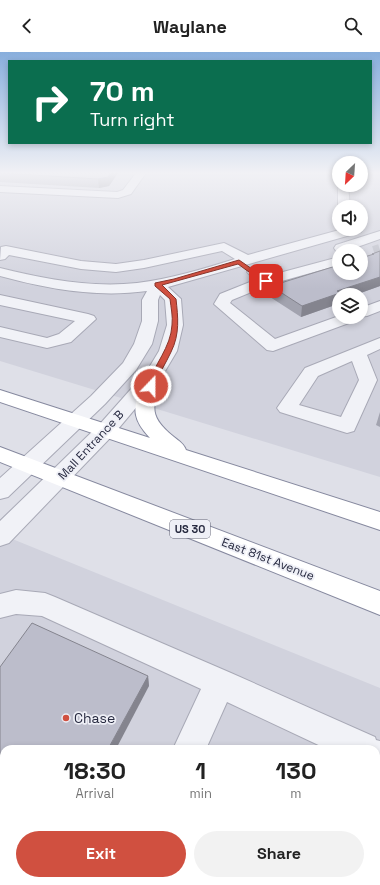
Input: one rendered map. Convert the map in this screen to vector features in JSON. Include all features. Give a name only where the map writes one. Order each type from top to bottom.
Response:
[{"type":"highway","points":[[155,374],[144,410],[149,424],[158,436],[187,456]]},
{"type":"highway","points":[[0,396],[380,520]]},
{"type":"highway","name":"East 81st Avenue","points":[[0,454],[380,603]]},
{"type":"lane","points":[[368,228],[379,227]]},
{"type":"lane","points":[[354,244],[379,227]]},
{"type":"lane","points":[[0,272],[34,281],[117,289],[175,281],[242,260],[333,236]]},
{"type":"lane","points":[[319,240],[332,249]]},
{"type":"lane","points":[[0,256],[6,250],[81,265],[116,268],[144,264],[224,246],[266,281]]},
{"type":"lane","points":[[332,257],[225,297],[222,304],[272,346],[332,324]]},
{"type":"lane","points":[[4,304],[59,284]]},
{"type":"lane","points":[[0,491],[76,421],[130,366],[143,344],[150,321],[150,300],[158,284]]},
{"type":"lane","name":"Mall Entrance B","points":[[0,536],[106,430],[155,374],[168,351],[176,325],[173,299],[158,284]]},
{"type":"lane","points":[[0,332],[47,343],[65,338],[88,319],[4,304]]},
{"type":"lane","points":[[368,310],[380,306]]},
{"type":"lane","points":[[358,352],[380,343]]},
{"type":"lane","points":[[0,606],[16,602],[45,605],[220,684],[323,740],[345,745]]},
{"type":"lane","points":[[191,745],[220,684]]},
{"type":"shaded area","points":[[0,212],[332,212],[332,236],[368,236],[368,212],[380,212],[380,477],[0,361]]},
{"type":"shaded area","points":[[0,534],[380,688],[380,745],[0,745]]},
{"type":"building","points":[[380,251],[380,277],[346,288],[332,288],[332,296],[302,306],[271,286],[332,267],[332,280],[368,280],[368,256],[374,254],[372,254]]},
{"type":"building","name":"Chase","points":[[32,623],[148,676],[110,745],[0,745],[0,667]]},
{"type":"tunnel","points":[[374,252],[380,250]]},
{"type":"place","name":"Chase","points":[[66,718]]},
{"type":"route","points":[[151,386],[155,374],[168,351],[176,325],[173,299],[158,284],[175,281],[239,261],[266,281]]}]
